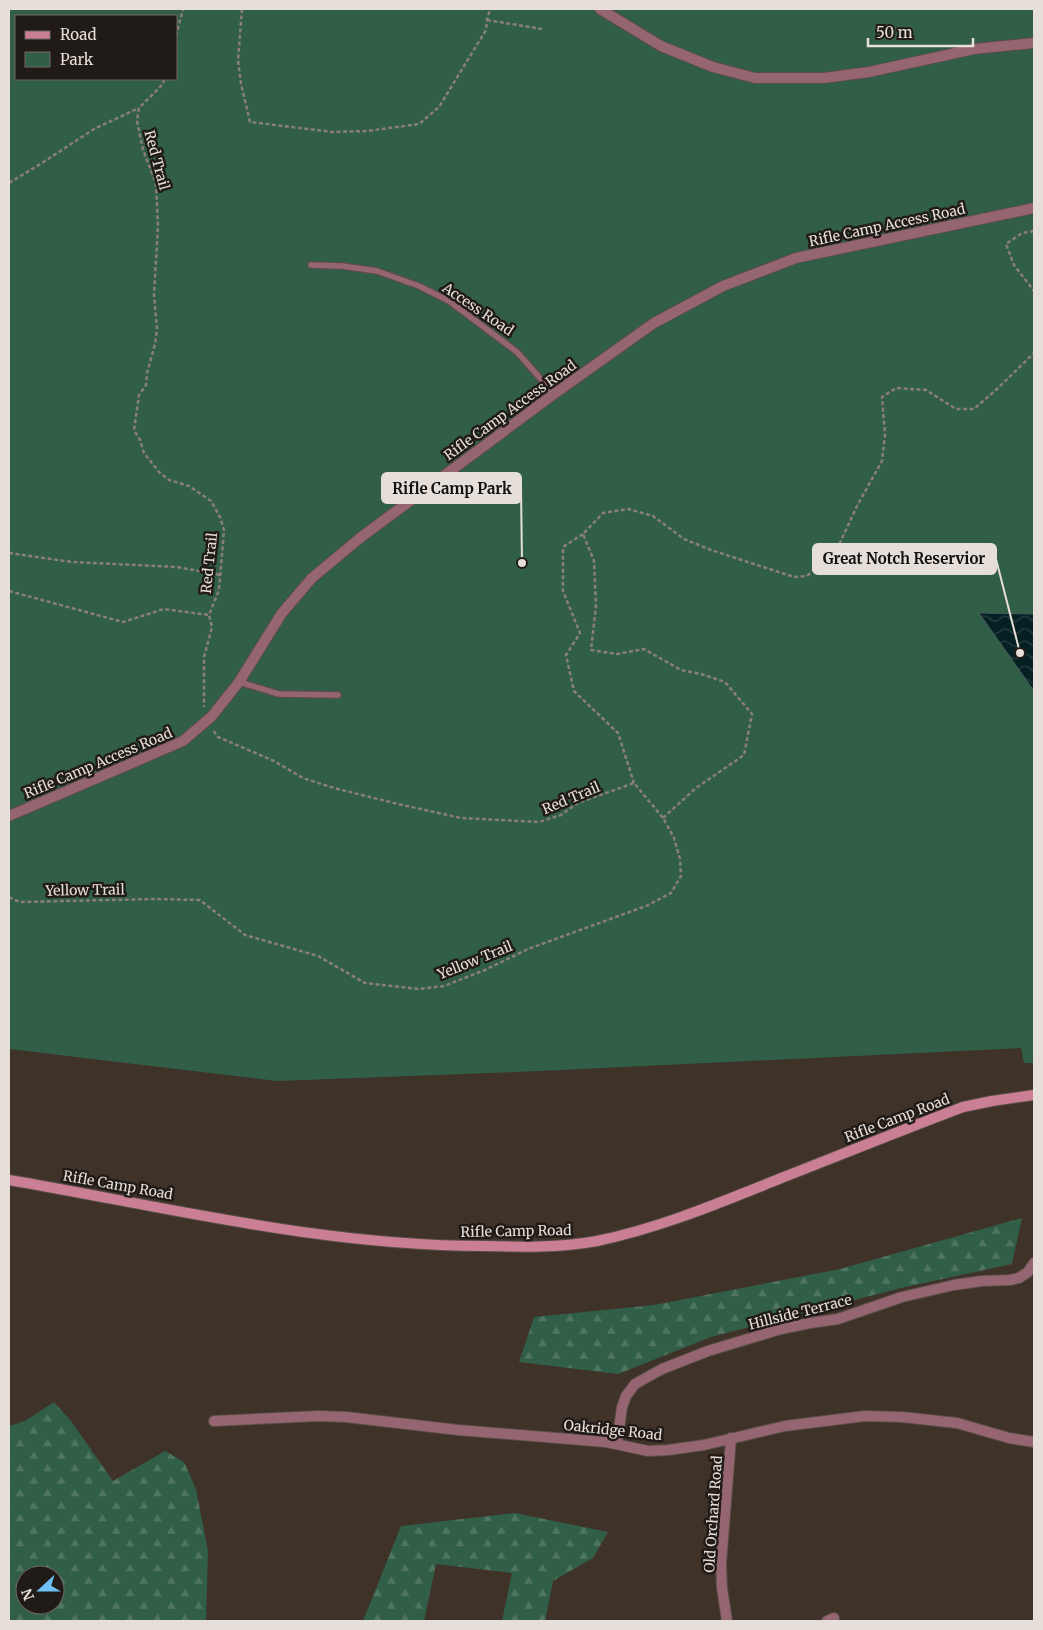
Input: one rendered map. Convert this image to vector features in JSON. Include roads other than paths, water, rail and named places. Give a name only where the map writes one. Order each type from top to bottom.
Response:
[{"type":"street","points":[[600,9],[661,46],[714,67],[756,78],[824,78],[869,72],[974,48],[1034,43]]},
{"type":"street","name":"Rifle Camp Access Road","points":[[9,816],[183,741],[207,721],[239,682],[282,613],[312,578],[360,538],[554,394],[654,323],[723,286],[796,258],[1034,208]]},
{"type":"street","name":"Rifle Camp Road","points":[[9,1180],[219,1218],[334,1236],[405,1244],[551,1247],[594,1241],[646,1229],[678,1219],[963,1107],[1034,1095]]},
{"type":"street","name":"Hillside Terrace","points":[[618,1444],[622,1407],[626,1396],[635,1384],[662,1369],[708,1351],[781,1329],[810,1322],[838,1319],[902,1297],[963,1284],[1019,1278],[1028,1272],[1034,1263]]},
{"type":"street","name":"Oakridge Road","points":[[214,1421],[319,1416],[346,1417],[422,1427],[606,1442],[648,1451],[704,1445],[785,1426],[865,1416],[902,1417],[957,1423],[1009,1438],[1034,1442]]},
{"type":"street","name":"Old Orchard Road","points":[[727,1621],[722,1588],[721,1564],[731,1438]]},
{"type":"lane","name":"Access Road","points":[[311,265],[342,266],[377,271],[419,286],[449,301],[517,352],[554,394]]},
{"type":"lane","points":[[239,682],[260,690],[279,694],[338,695]]},
{"type":"water","points":[[979,613],[1034,614],[1034,691]]},
{"type":"place","name":"Rifle Camp Park","points":[[522,563]]},
{"type":"place","name":"Great Notch Reservior","points":[[1020,653]]}]
